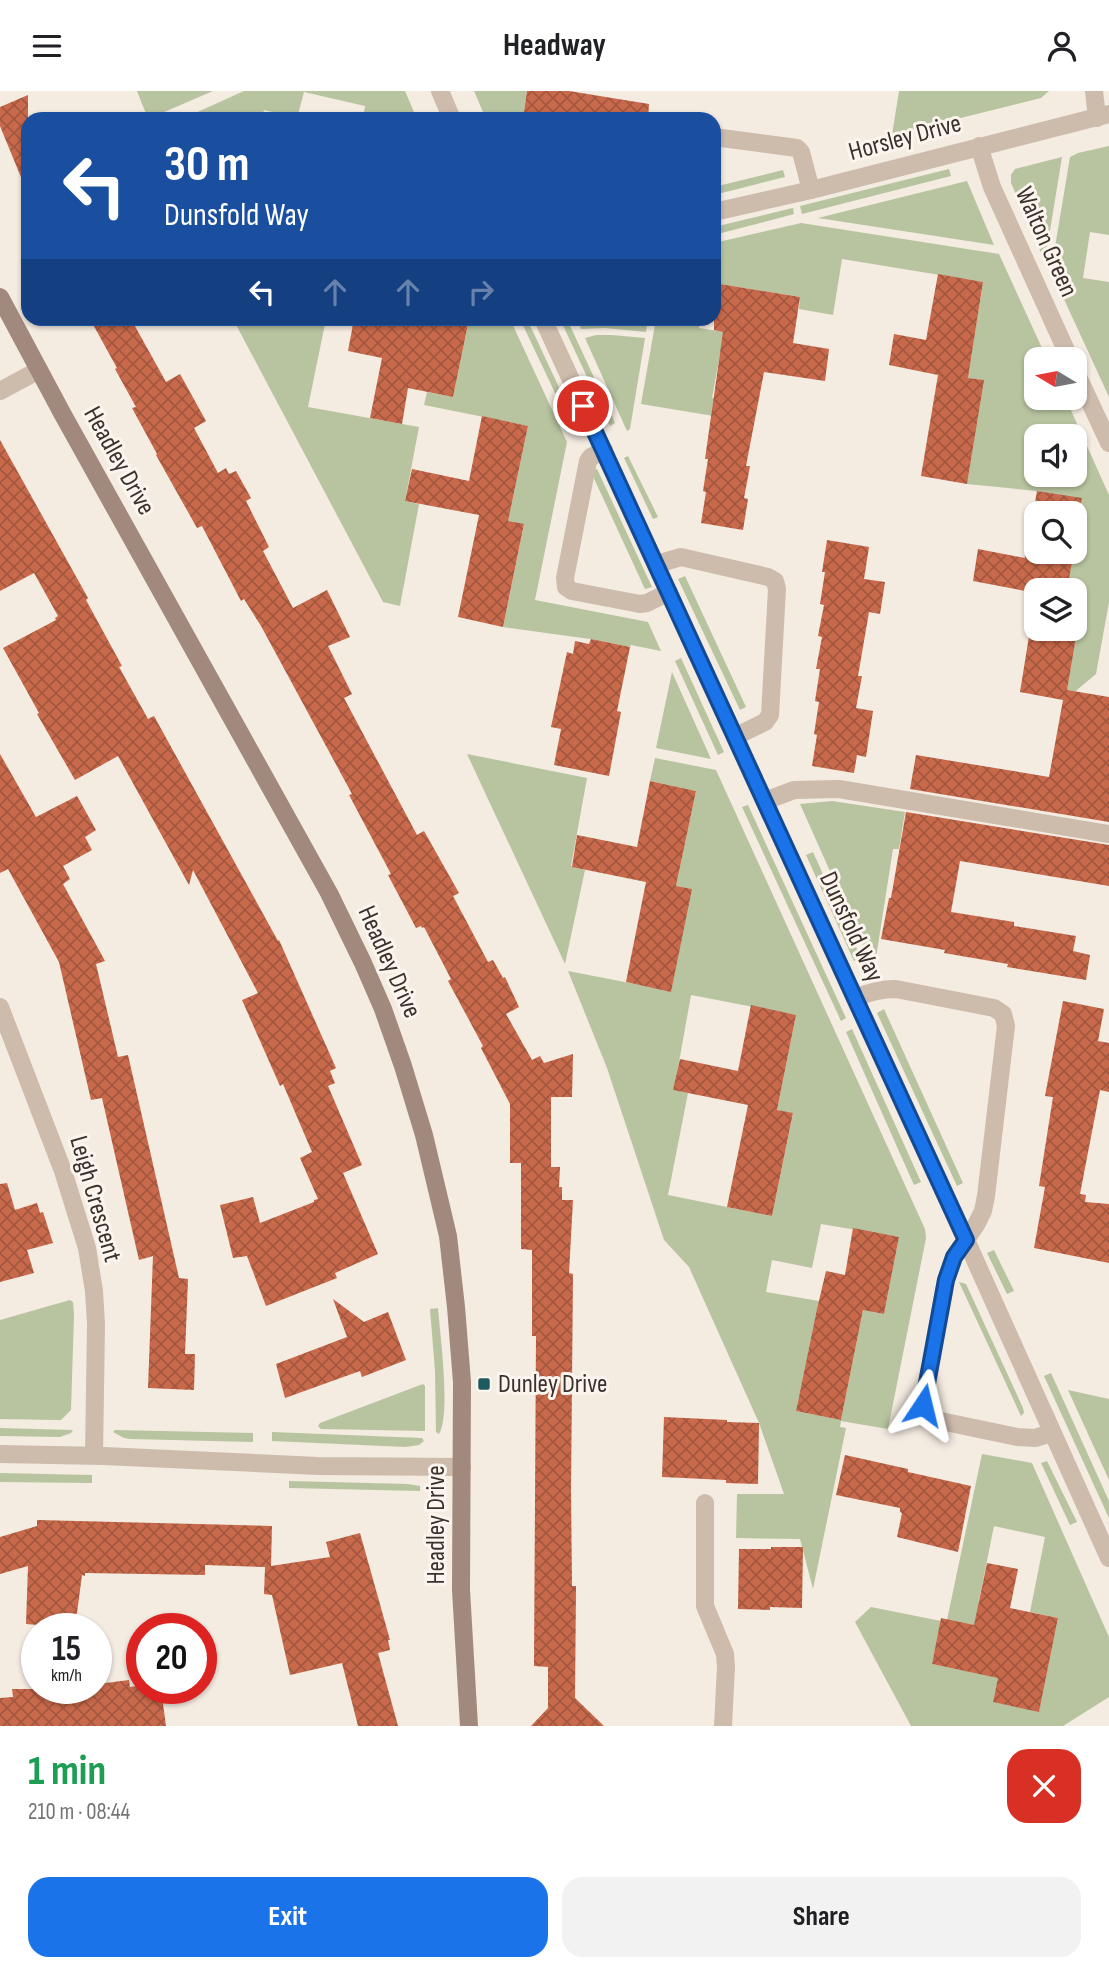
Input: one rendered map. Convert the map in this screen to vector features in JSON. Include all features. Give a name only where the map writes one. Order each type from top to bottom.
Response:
[{"type":"street","points":[[440,91],[449,112]]},
{"type":"street","points":[[1094,91],[1103,116]]},
{"type":"street","name":"Horsley Drive","points":[[721,210],[1103,116]]},
{"type":"street","points":[[721,138],[796,148],[802,156],[811,190]]},
{"type":"street","name":"Walton Green","points":[[979,146],[992,187],[1065,347]]},
{"type":"street","name":"Headley Drive","points":[[0,297],[318,872],[359,953],[403,1066],[424,1135],[448,1236],[460,1347],[463,1419],[461,1590],[469,1726]]},
{"type":"street","name":"Dunsfold Way","points":[[546,326],[736,736],[1109,1558]]},
{"type":"street","points":[[0,391],[39,370]]},
{"type":"street","points":[[1087,396],[1109,443]]},
{"type":"street","points":[[604,450],[588,461],[565,578],[566,587],[572,591],[640,604],[669,592]]},
{"type":"street","points":[[657,564],[681,557],[768,577],[775,581],[777,589],[770,715],[765,722],[736,736]]},
{"type":"street","points":[[765,801],[794,790],[839,789],[1109,834]]},
{"type":"street","points":[[855,998],[870,991],[896,989],[994,1009],[1003,1014],[1006,1026],[983,1211],[954,1257],[946,1280],[923,1405],[925,1414],[932,1419],[1017,1437],[1035,1438],[1052,1433]]},
{"type":"street","name":"Leigh Crescent","points":[[0,1007],[63,1171],[87,1248],[95,1317],[94,1456]]},
{"type":"street","points":[[0,1454],[318,1466],[462,1467]]},
{"type":"street","points":[[705,1503],[705,1606],[725,1654],[723,1726]]},
{"type":"green space","points":[[137,91],[213,91],[164,112],[145,112]]},
{"type":"green space","points":[[244,91],[405,91],[414,112],[364,112],[365,106],[304,92],[299,112],[198,112]]},
{"type":"green space","points":[[474,91],[527,91],[524,112],[483,112]]},
{"type":"green space","points":[[899,91],[1049,91],[1041,98],[892,135]]},
{"type":"green space","points":[[1109,146],[1109,235],[1090,232],[1083,278],[1109,282],[1109,397],[1051,271],[1070,157]]},
{"type":"green space","points":[[1062,157],[1046,255],[1042,255],[1011,183],[1011,175],[1015,169]]},
{"type":"green space","points":[[949,169],[951,176],[802,214],[800,206]]},
{"type":"green space","points":[[783,170],[785,177],[721,193],[721,185]]},
{"type":"green space","points":[[967,181],[994,245],[818,218]]},
{"type":"green space","points":[[793,208],[794,214],[721,233],[721,225]]},
{"type":"green space","points":[[801,223],[999,254],[1042,347],[1024,347],[1024,410],[1071,410],[1077,424],[1024,424],[1024,487],[1087,487],[1087,446],[1109,495],[1109,602],[1096,674],[1065,700],[1075,641],[1087,641],[1087,578],[1069,578],[1071,564],[1087,564],[1087,501],[1037,491],[967,484],[983,380],[968,378],[983,282],[842,259],[833,315],[799,309],[800,297],[721,284],[721,241]]},
{"type":"green space","points":[[237,326],[325,326],[308,407],[419,427],[405,501],[419,504],[400,606],[383,602]]},
{"type":"green space","points":[[468,326],[513,326],[567,442],[535,600],[648,622],[661,651],[503,627],[524,525],[495,518],[512,502],[528,426],[424,405],[427,392],[453,397]]},
{"type":"green space","points":[[523,326],[530,326],[578,428],[573,431]]},
{"type":"green space","points":[[563,326],[570,326],[615,423],[610,426]]},
{"type":"green space","points":[[580,326],[647,326],[646,332],[605,328],[581,329]]},
{"type":"green space","points":[[655,326],[699,326],[737,334],[720,354],[712,398],[735,403],[732,419],[641,404]]},
{"type":"green space","points":[[596,335],[645,338],[630,429],[627,431],[585,338]]},
{"type":"green space","points":[[628,456],[658,517],[653,519],[624,458]]},
{"type":"green space","points":[[597,469],[652,587],[645,589],[591,472]]},
{"type":"green space","points":[[685,576],[746,707],[740,710],[678,579]]},
{"type":"green space","points":[[681,658],[724,752],[718,755],[675,661]]},
{"type":"green space","points":[[672,672],[711,759],[656,748]]},
{"type":"green space","points":[[467,754],[587,778],[571,866],[585,870],[565,964]]},
{"type":"green space","points":[[655,758],[716,770],[925,1229],[926,1238],[888,1429],[841,1421],[840,1427],[846,1428],[813,1589],[800,1539],[736,1538],[737,1494],[784,1494],[759,1423],[689,1267],[664,1240],[607,1068],[568,971],[671,991],[691,889],[676,886],[696,791],[650,781]],"holes":[[[691,995],[796,1015],[777,1110],[793,1114],[772,1216],[668,1195],[688,1093],[674,1090]],[[821,1224],[899,1237],[884,1314],[863,1310],[841,1420],[796,1411],[819,1301],[766,1292],[772,1260],[812,1268]]]},
{"type":"green space","points":[[832,801],[905,812],[899,849],[893,849],[875,964],[871,963],[800,804]]},
{"type":"green space","points":[[748,805],[846,1018],[841,1021],[742,807]]},
{"type":"green space","points":[[813,852],[861,958],[854,961],[806,855]]},
{"type":"green space","points":[[884,1009],[963,1183],[957,1186],[877,1013]]},
{"type":"green space","points":[[852,1029],[921,1182],[914,1185],[846,1032]]},
{"type":"green space","points":[[994,1250],[1014,1291],[1007,1294],[987,1253]]},
{"type":"green space","points":[[959,1282],[966,1284],[1023,1408],[1024,1413],[1021,1416]]},
{"type":"green space","points":[[70,1300],[73,1302],[74,1315],[71,1410],[61,1420],[0,1419],[0,1320]]},
{"type":"green space","points":[[438,1308],[444,1392],[444,1410],[439,1434],[436,1432],[430,1309]]},
{"type":"green space","points":[[1051,1373],[1109,1501],[1109,1518],[1044,1376]]},
{"type":"green space","points":[[423,1384],[425,1431],[321,1429],[318,1426],[320,1423]]},
{"type":"green space","points":[[1068,1390],[1109,1399],[1109,1480]]},
{"type":"green space","points":[[0,1428],[73,1430],[60,1437],[0,1436]]},
{"type":"green space","points":[[113,1432],[253,1433],[253,1442],[131,1439]]},
{"type":"green space","points":[[272,1432],[422,1438],[424,1441],[419,1445],[405,1447],[272,1441]]},
{"type":"green space","points":[[982,1454],[1032,1463],[1109,1637],[1109,1697],[1063,1726],[911,1726],[855,1622],[871,1607],[941,1621],[932,1664],[976,1673],[1001,1665],[993,1702],[1039,1711],[1058,1618],[1030,1612],[1045,1537],[994,1526],[978,1605],[986,1628],[947,1620]]},
{"type":"green space","points":[[1047,1461],[1077,1522],[1070,1525],[1041,1463]]},
{"type":"green space","points":[[0,1473],[92,1475],[92,1483],[0,1482]]},
{"type":"green space","points":[[289,1481],[408,1484],[420,1486],[420,1491],[289,1488]]},
{"type":"building","points":[[527,91],[569,91],[649,104],[648,112],[524,112]]},
{"type":"building","points":[[28,95],[28,112],[21,112],[21,177],[0,126],[0,107]]},
{"type":"building","points":[[938,274],[983,282],[968,378],[984,380],[967,484],[921,476],[938,375],[889,365],[894,334],[926,340]]},
{"type":"building","points":[[721,284],[800,297],[793,343],[829,349],[825,381],[764,372],[746,466],[750,466],[744,498],[748,499],[743,530],[701,523],[706,492],[703,491],[708,459],[705,459],[723,332],[714,330],[714,326],[721,326]]},
{"type":"building","points":[[94,326],[135,326],[166,382],[180,374],[206,421],[194,428],[218,473],[226,468],[229,474],[236,471],[251,498],[246,501],[269,547],[263,551],[293,608],[327,590],[350,637],[328,646],[352,694],[344,698],[417,835],[424,831],[459,893],[453,896],[488,962],[493,960],[503,978],[505,977],[519,1007],[506,1014],[532,1060],[540,1056],[544,1063],[573,1054],[572,1097],[551,1097],[551,1167],[560,1167],[559,1187],[562,1187],[562,1200],[573,1200],[569,1273],[573,1274],[571,1489],[572,1586],[576,1586],[575,1698],[604,1726],[531,1726],[548,1708],[548,1667],[534,1666],[536,1336],[532,1336],[532,1250],[521,1249],[521,1163],[510,1163],[510,1104],[424,927],[416,928],[349,795],[352,794],[261,626],[244,599],[241,601],[202,526],[197,528],[156,455],[132,408],[136,407],[115,369],[117,368]]},
{"type":"building","points":[[353,326],[468,326],[453,397],[408,388],[402,424],[370,418],[382,358],[348,351]]},
{"type":"building","points":[[482,416],[528,426],[508,521],[524,524],[503,627],[458,617],[479,515],[405,501],[412,469],[469,481]]},
{"type":"building","points":[[0,440],[88,598],[86,600],[122,666],[119,667],[148,719],[154,716],[279,940],[336,1068],[330,1071],[335,1083],[328,1086],[362,1165],[343,1173],[378,1254],[335,1273],[337,1278],[266,1306],[247,1256],[233,1258],[220,1205],[253,1197],[260,1223],[314,1202],[318,1199],[300,1158],[312,1152],[283,1084],[280,1086],[242,1000],[258,993],[193,870],[189,885],[118,756],[75,780],[3,648],[56,620],[58,616],[34,573],[0,591]]},
{"type":"building","points":[[1037,491],[1082,498],[1082,501],[1035,501]]},
{"type":"building","points":[[827,540],[869,547],[864,579],[885,582],[880,614],[869,612],[858,676],[862,676],[856,708],[873,711],[866,757],[857,755],[854,773],[812,766],[817,735],[814,734],[819,702],[815,701],[820,669],[816,669],[822,637],[818,636],[824,605],[820,604]]},
{"type":"building","points":[[978,549],[1024,558],[1024,564],[1072,564],[1069,578],[1024,578],[1024,591],[973,581]]},
{"type":"building","points":[[591,639],[630,647],[617,711],[621,712],[609,776],[554,765],[561,729],[551,727],[567,652],[573,654],[575,641],[589,644]]},
{"type":"building","points":[[1028,641],[1075,641],[1067,690],[1109,697],[1109,822],[910,789],[916,755],[1049,777],[1063,700],[1020,692]]},
{"type":"building","points":[[0,754],[36,817],[77,796],[96,830],[85,837],[92,850],[63,866],[70,879],[63,884],[105,961],[96,964],[118,1057],[128,1055],[179,1278],[188,1279],[185,1354],[195,1354],[194,1390],[148,1388],[153,1256],[139,1260],[102,1098],[91,1100],[59,962],[8,869],[0,873]]},
{"type":"building","points":[[650,781],[696,791],[676,886],[692,889],[671,992],[626,982],[646,882],[572,867],[577,835],[637,847]]},
{"type":"building","points":[[906,812],[1109,845],[1109,886],[960,861],[951,912],[1076,936],[1073,951],[1090,955],[1086,980],[1007,967],[1008,964],[881,939]]},
{"type":"building","points":[[1063,1001],[1104,1009],[1098,1041],[1109,1043],[1109,1092],[1100,1090],[1080,1194],[1086,1195],[1085,1202],[1109,1204],[1109,1263],[1034,1248],[1045,1187],[1039,1186],[1053,1097],[1045,1096]]},
{"type":"building","points":[[751,1005],[796,1015],[777,1110],[793,1113],[772,1216],[727,1207],[748,1105],[673,1090],[680,1059],[738,1071]]},
{"type":"building","points":[[7,1183],[15,1210],[37,1203],[40,1213],[43,1212],[53,1243],[27,1250],[34,1273],[0,1282],[0,1184]]},
{"type":"building","points":[[853,1228],[899,1237],[884,1314],[863,1310],[841,1420],[796,1411],[826,1271],[845,1275]]},
{"type":"building","points":[[333,1299],[364,1322],[388,1312],[406,1360],[362,1377],[360,1371],[285,1398],[276,1364],[347,1337]]},
{"type":"building","points":[[664,1417],[759,1423],[758,1484],[662,1477]]},
{"type":"building","points":[[845,1455],[971,1486],[958,1552],[897,1537],[902,1513],[900,1508],[836,1495]]},
{"type":"building","points":[[37,1520],[272,1526],[271,1566],[330,1557],[326,1542],[360,1533],[390,1640],[390,1650],[378,1653],[398,1726],[358,1726],[342,1663],[290,1675],[272,1595],[264,1594],[265,1567],[205,1565],[205,1575],[85,1573],[85,1576],[82,1575],[77,1613],[26,1613],[28,1566],[0,1574],[0,1537],[37,1526]]},
{"type":"building","points":[[803,1547],[802,1608],[738,1609],[739,1549]]},
{"type":"building","points":[[987,1563],[1018,1569],[1010,1608],[1058,1618],[1039,1712],[993,1702],[998,1678],[932,1664],[941,1618],[974,1625]]},
{"type":"building","points":[[126,1680],[126,1704],[163,1704],[166,1726],[0,1726],[0,1698],[13,1697],[12,1689],[21,1689],[21,1704],[112,1704],[112,1682]]},
{"type":"place","name":"Dunley Drive","points":[[484,1384]]},
{"type":"route","points":[[583,406],[966,1240],[949,1268],[923,1405]]}]
